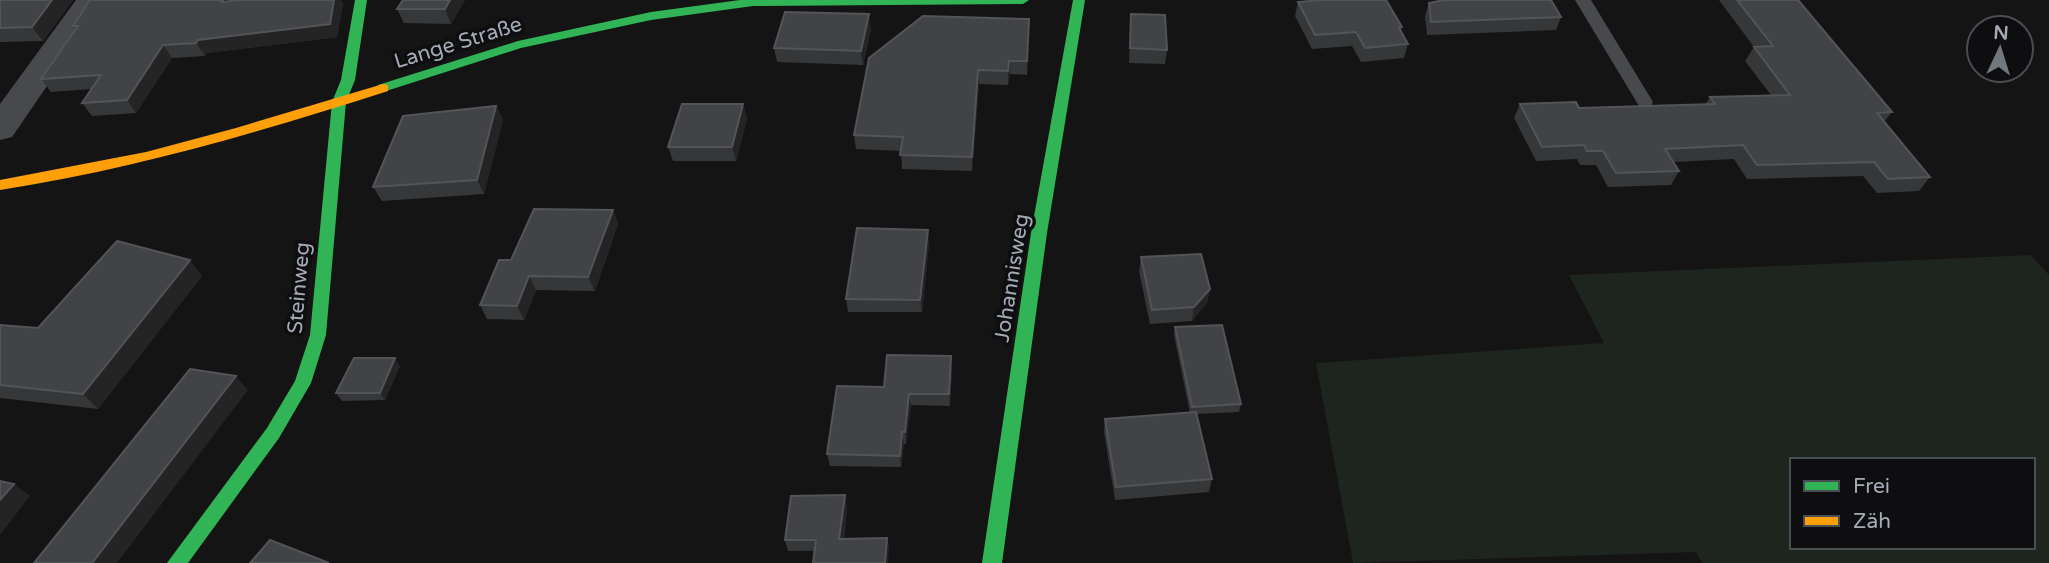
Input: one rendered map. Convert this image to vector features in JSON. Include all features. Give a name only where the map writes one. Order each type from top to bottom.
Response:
[{"type":"street","points":[[0,129],[91,0]]},
{"type":"street","name":"Steinweg","points":[[177,563],[273,433],[303,383],[318,335],[339,102],[348,80],[361,0]]},
{"type":"street","name":"Lange Straße","points":[[0,185],[188,146],[263,126],[518,45],[652,16],[753,2],[1023,0]]},
{"type":"street","name":"Johannisweg","points":[[992,563],[1039,233],[1079,0]]},
{"type":"lane","points":[[1583,0],[1645,102]]},
{"type":"shaded area","points":[[2031,255],[2049,275],[2049,563],[1702,563],[1696,552],[1353,563],[1316,363],[1604,343],[1569,275]]},
{"type":"building","points":[[0,0],[52,0],[32,27],[0,28]]},
{"type":"building","points":[[90,0],[334,0],[330,24],[198,40],[196,43],[163,45],[127,100],[82,103],[101,75],[41,79],[78,26],[73,26]]},
{"type":"building","points":[[403,0],[450,0],[445,9],[397,9]]},
{"type":"building","points":[[1386,0],[1402,27],[1399,28],[1408,44],[1365,48],[1356,32],[1315,35],[1298,2]]},
{"type":"building","points":[[1444,0],[1551,0],[1561,17],[1431,22],[1429,3]]},
{"type":"building","points":[[1737,0],[1798,0],[1892,112],[1877,113],[1930,177],[1888,179],[1874,162],[1757,165],[1743,145],[1665,149],[1679,171],[1616,173],[1603,151],[1587,151],[1584,145],[1542,147],[1520,104],[1576,102],[1579,108],[1715,104],[1710,97],[1790,95],[1754,47],[1773,46]]},
{"type":"building","points":[[785,12],[869,14],[861,51],[774,48]]},
{"type":"building","points":[[1131,14],[1165,15],[1167,50],[1130,48]]},
{"type":"building","points":[[923,16],[1029,19],[1027,61],[1009,61],[1008,71],[978,70],[972,157],[900,155],[903,137],[854,135],[869,58]]},
{"type":"building","points":[[682,104],[743,104],[732,147],[668,147]]},
{"type":"building","points":[[496,106],[477,180],[373,187],[403,116]]},
{"type":"building","points":[[534,209],[613,210],[588,277],[529,276],[517,306],[480,305],[499,260],[511,260]]},
{"type":"building","points":[[857,228],[928,230],[920,300],[846,299]]},
{"type":"building","points":[[117,241],[190,260],[83,394],[0,385],[0,325],[38,328]]},
{"type":"building","points":[[1201,254],[1210,289],[1194,307],[1152,310],[1141,257]]},
{"type":"building","points":[[1222,325],[1241,404],[1192,407],[1175,327]]},
{"type":"building","points":[[887,355],[951,356],[949,394],[909,394],[900,456],[827,454],[837,386],[884,387]]},
{"type":"building","points":[[354,358],[395,358],[380,393],[336,393]]},
{"type":"building","points":[[190,369],[236,376],[92,563],[34,563]]},
{"type":"building","points":[[1196,412],[1212,479],[1116,487],[1105,419]]},
{"type":"building","points":[[0,481],[14,484],[0,500]]},
{"type":"building","points":[[845,495],[839,539],[887,538],[885,563],[813,563],[816,540],[785,540],[791,496]]},
{"type":"building","points":[[270,540],[329,563],[250,563]]},
{"type":"traffic: fast","points":[[177,563],[273,433],[303,383],[318,335],[339,102],[348,80],[361,0]]},
{"type":"traffic: fast","points":[[383,88],[518,45],[651,16],[753,2],[1023,0]]},
{"type":"traffic: fast","points":[[992,563],[1039,233],[1079,0]]},
{"type":"traffic: slow","points":[[0,185],[146,157],[241,132],[383,88]]}]
